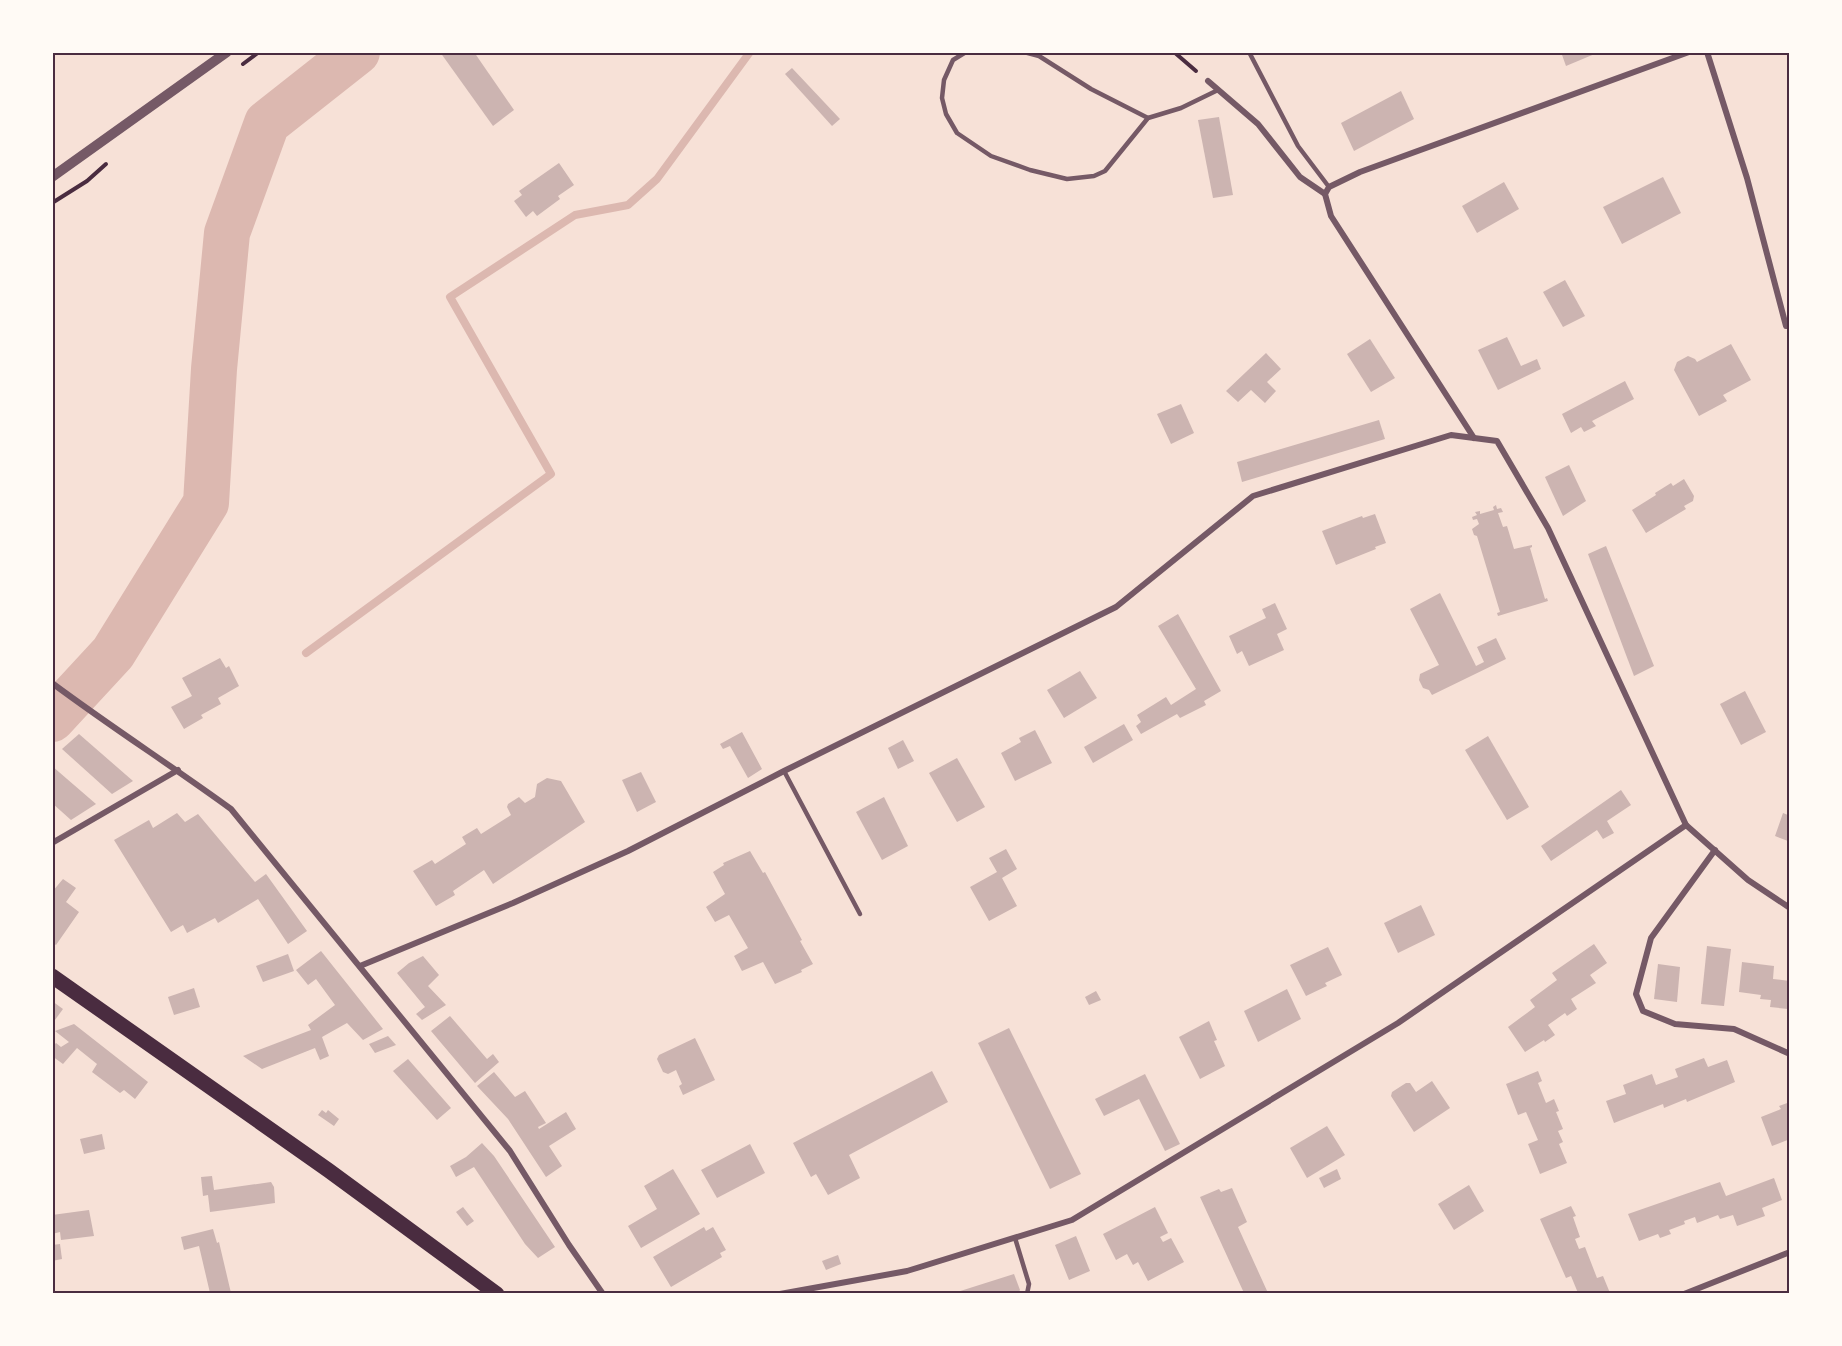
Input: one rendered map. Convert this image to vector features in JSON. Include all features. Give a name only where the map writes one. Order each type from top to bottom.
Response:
[{"type":"main road","points":[[52,976],[497,1293]]},
{"type":"street","points":[[52,177],[227,52]]},
{"type":"street","points":[[1325,194],[1329,187],[1360,172],[1689,52]]},
{"type":"street","points":[[1707,52],[1747,178],[1786,326]]},
{"type":"street","points":[[1208,81],[1258,124],[1300,177],[1325,194],[1331,216],[1474,438]]},
{"type":"street","points":[[360,966],[513,903],[628,851],[1116,607],[1253,496],[1451,435],[1497,441],[1548,528],[1686,825],[1748,880],[1790,909]]},
{"type":"street","points":[[52,683],[104,722],[178,770],[231,809],[510,1151],[568,1245],[603,1293]]},
{"type":"street","points":[[52,843],[178,770]]},
{"type":"street","points":[[780,1293],[908,1271],[1072,1220],[1398,1023],[1686,825]]},
{"type":"street","points":[[1715,850],[1651,938],[1635,994],[1643,1011],[1675,1024],[1734,1029],[1790,1054]]},
{"type":"street","points":[[1684,1293],[1790,1252]]},
{"type":"lane","points":[[966,52],[953,60],[944,80],[942,98],[946,114],[957,133],[991,156],[1029,170],[1067,179],[1094,176],[1105,171],[1148,118],[1181,108],[1218,90]]},
{"type":"lane","points":[[1024,52],[1039,56],[1091,89],[1148,118]]},
{"type":"lane","points":[[1249,52],[1298,146],[1329,187]]},
{"type":"lane","points":[[784,771],[860,915]]},
{"type":"lane","points":[[1015,1238],[1029,1284],[1027,1293]]},
{"type":"path","points":[[1174,52],[1208,81]]},
{"type":"building","points":[[440,52],[474,52],[514,110],[493,126]]},
{"type":"building","points":[[1561,52],[1597,52],[1597,53],[1566,66]]},
{"type":"building","points":[[792,68],[840,119],[832,126],[785,74]]},
{"type":"building","points":[[1401,91],[1414,119],[1354,151],[1341,123]]},
{"type":"building","points":[[1219,117],[1233,195],[1213,198],[1198,120]]},
{"type":"building","points":[[559,163],[574,185],[558,196],[560,199],[537,216],[533,211],[526,217],[514,201],[522,195],[519,191]]},
{"type":"building","points":[[1663,177],[1681,213],[1622,244],[1603,207]]},
{"type":"building","points":[[1504,182],[1519,209],[1477,233],[1462,206]]},
{"type":"building","points":[[1565,280],[1585,316],[1563,327],[1543,292]]},
{"type":"building","points":[[1507,337],[1521,366],[1537,359],[1541,369],[1498,390],[1478,350]]},
{"type":"building","points":[[1370,339],[1395,378],[1371,392],[1347,354]]},
{"type":"building","points":[[1731,344],[1751,380],[1723,395],[1727,401],[1699,416],[1674,370],[1677,362],[1688,356],[1697,362]]},
{"type":"building","points":[[1266,353],[1281,369],[1267,382],[1276,391],[1265,403],[1251,390],[1238,402],[1226,391]]},
{"type":"building","points":[[1625,381],[1634,399],[1592,421],[1596,426],[1584,432],[1581,427],[1571,433],[1562,414]]},
{"type":"building","points":[[1181,404],[1194,433],[1171,444],[1157,414]]},
{"type":"building","points":[[1379,420],[1385,439],[1242,482],[1237,462]]},
{"type":"building","points":[[1569,465],[1586,501],[1563,516],[1545,477]]},
{"type":"building","points":[[1684,479],[1694,496],[1693,501],[1684,506],[1686,509],[1646,533],[1632,510],[1671,483],[1673,486]]},
{"type":"building","points":[[1496,505],[1497,509],[1501,508],[1503,512],[1498,513],[1503,527],[1507,526],[1514,549],[1532,545],[1530,548],[1545,599],[1547,598],[1548,601],[1498,616],[1497,613],[1500,612],[1477,536],[1474,535],[1472,529],[1479,524],[1477,519],[1473,520],[1472,517],[1477,515],[1475,512],[1480,511],[1480,514],[1494,510],[1493,507]]},
{"type":"building","points":[[1375,514],[1386,543],[1336,565],[1322,531],[1362,516],[1363,518]]},
{"type":"building","points":[[1606,546],[1654,666],[1634,676],[1588,554]]},
{"type":"building","points":[[1440,593],[1476,666],[1484,662],[1477,647],[1496,638],[1506,659],[1432,695],[1429,690],[1423,688],[1419,680],[1420,674],[1439,665],[1410,609]]},
{"type":"building","points":[[1275,603],[1287,629],[1277,634],[1284,650],[1249,666],[1242,651],[1237,654],[1229,636],[1266,618],[1262,609]]},
{"type":"building","points":[[1178,614],[1221,691],[1204,701],[1206,705],[1180,718],[1177,714],[1141,734],[1136,726],[1141,722],[1137,715],[1166,697],[1171,705],[1196,689],[1158,626]]},
{"type":"building","points":[[220,658],[226,668],[229,666],[239,686],[218,698],[221,704],[201,715],[203,718],[184,729],[171,707],[192,696],[182,678]]},
{"type":"building","points":[[1080,671],[1097,698],[1064,718],[1047,690]]},
{"type":"building","points":[[1745,691],[1766,732],[1741,745],[1720,704]]},
{"type":"building","points":[[1124,724],[1133,740],[1093,763],[1084,747]]},
{"type":"building","points":[[1035,730],[1052,763],[1015,781],[1001,753],[1021,742],[1019,738]]},
{"type":"building","points":[[742,732],[762,769],[748,778],[730,746],[723,749],[720,744]]},
{"type":"building","points":[[79,734],[133,781],[112,794],[62,749]]},
{"type":"building","points":[[1488,736],[1529,807],[1507,820],[1465,750]]},
{"type":"building","points":[[903,740],[914,761],[898,769],[888,748]]},
{"type":"building","points":[[957,758],[985,807],[957,822],[929,773]]},
{"type":"building","points":[[52,766],[96,804],[71,820],[52,803]]},
{"type":"building","points":[[641,772],[656,802],[637,812],[622,780]]},
{"type":"building","points":[[547,778],[561,781],[585,822],[493,884],[484,870],[453,891],[455,895],[436,906],[413,871],[432,860],[435,864],[466,844],[462,837],[477,828],[481,834],[511,815],[508,804],[519,797],[525,803],[535,797],[537,784]]},
{"type":"building","points":[[1621,790],[1631,805],[1607,821],[1614,833],[1603,839],[1597,830],[1551,861],[1541,846]]},
{"type":"building","points":[[884,797],[908,846],[882,860],[856,812]]},
{"type":"building","points":[[1790,811],[1788,841],[1775,836],[1783,813],[1788,815]]},
{"type":"building","points":[[177,813],[185,822],[198,814],[255,882],[266,874],[307,931],[288,944],[258,899],[218,923],[215,918],[187,933],[183,925],[171,932],[114,840],[149,820],[153,828]]},
{"type":"building","points":[[1006,849],[1017,869],[1002,878],[1017,906],[989,921],[970,887],[997,872],[989,858]]},
{"type":"building","points":[[750,851],[763,873],[765,872],[813,964],[801,970],[802,972],[775,984],[763,962],[742,971],[734,956],[748,948],[729,915],[715,922],[706,907],[725,894],[713,872],[724,865],[723,863]]},
{"type":"building","points":[[63,879],[76,888],[66,902],[79,912],[56,945],[52,942],[52,892]]},
{"type":"building","points":[[1421,905],[1435,935],[1398,953],[1384,923]]},
{"type":"building","points":[[1594,944],[1607,963],[1590,975],[1596,983],[1571,999],[1577,1009],[1567,1016],[1565,1013],[1548,1025],[1555,1035],[1525,1052],[1508,1027],[1535,1007],[1530,1000],[1557,980],[1552,973]]},
{"type":"building","points":[[1707,946],[1731,949],[1724,1006],[1701,1004]]},
{"type":"building","points":[[1328,947],[1342,975],[1325,983],[1327,986],[1306,996],[1290,965]]},
{"type":"building","points":[[321,951],[383,1029],[363,1040],[347,1023],[322,1037],[329,1056],[320,1060],[315,1048],[262,1069],[243,1056],[311,1030],[308,1025],[335,1005],[316,979],[308,985],[296,970]]},
{"type":"building","points":[[288,954],[294,971],[263,982],[256,966]]},
{"type":"building","points":[[423,956],[439,975],[428,986],[446,1005],[422,1020],[416,1014],[425,1007],[397,973],[409,963]]},
{"type":"building","points":[[1742,962],[1774,966],[1773,979],[1790,981],[1790,1014],[1787,1014],[1788,1009],[1770,1007],[1771,1000],[1760,999],[1761,995],[1739,992]]},
{"type":"building","points":[[1658,964],[1680,967],[1677,1002],[1654,999]]},
{"type":"building","points":[[194,988],[200,1007],[174,1015],[168,997]]},
{"type":"building","points":[[1287,989],[1301,1019],[1258,1042],[1244,1011]]},
{"type":"building","points":[[1096,991],[1101,1000],[1089,1005],[1085,997]]},
{"type":"building","points":[[52,1001],[63,1009],[52,1024]]},
{"type":"building","points":[[450,1016],[487,1059],[493,1054],[499,1062],[475,1083],[431,1031]]},
{"type":"building","points":[[1209,1021],[1217,1040],[1214,1041],[1225,1066],[1200,1079],[1179,1037]]},
{"type":"building","points":[[74,1024],[148,1082],[135,1099],[124,1090],[120,1093],[92,1072],[97,1064],[77,1048],[63,1064],[52,1056],[52,1047],[56,1043],[61,1047],[69,1042],[55,1031]]},
{"type":"building","points":[[1009,1028],[1081,1174],[1050,1189],[978,1043]]},
{"type":"building","points":[[388,1036],[396,1045],[375,1053],[369,1044]]},
{"type":"building","points":[[695,1038],[715,1080],[683,1095],[679,1086],[682,1084],[676,1070],[668,1074],[663,1072],[657,1059],[659,1055]]},
{"type":"building","points":[[1704,1058],[1708,1067],[1727,1060],[1735,1082],[1687,1102],[1686,1099],[1664,1108],[1663,1104],[1614,1123],[1606,1101],[1626,1094],[1623,1085],[1652,1074],[1656,1085],[1678,1077],[1675,1069]]},
{"type":"building","points":[[408,1059],[451,1108],[437,1120],[393,1071]]},
{"type":"building","points":[[932,1071],[948,1102],[849,1155],[860,1178],[828,1195],[816,1174],[811,1177],[793,1143]]},
{"type":"building","points":[[1538,1071],[1542,1081],[1538,1083],[1546,1103],[1554,1099],[1559,1111],[1556,1112],[1563,1129],[1558,1131],[1563,1142],[1559,1144],[1567,1163],[1540,1174],[1528,1144],[1538,1140],[1526,1112],[1518,1115],[1506,1084]]},
{"type":"building","points":[[494,1072],[515,1097],[525,1091],[546,1123],[538,1127],[539,1129],[566,1112],[576,1129],[549,1146],[562,1166],[546,1177],[508,1119],[477,1086]]},
{"type":"building","points":[[1145,1074],[1180,1144],[1165,1151],[1139,1099],[1104,1116],[1095,1099]]},
{"type":"building","points":[[1432,1081],[1450,1108],[1414,1132],[1391,1096],[1392,1092],[1410,1083],[1416,1092]]},
{"type":"building","points":[[1790,1102],[1790,1139],[1772,1146],[1761,1117],[1781,1109],[1779,1106]]},
{"type":"building","points":[[322,1110],[326,1113],[328,1110],[339,1119],[334,1126],[318,1115]]},
{"type":"building","points":[[1327,1126],[1345,1155],[1307,1178],[1290,1148]]},
{"type":"building","points":[[102,1134],[105,1149],[84,1154],[80,1139]]},
{"type":"building","points":[[482,1143],[494,1156],[555,1247],[538,1258],[525,1244],[474,1167],[456,1177],[450,1166],[466,1157]]},
{"type":"building","points":[[750,1144],[765,1173],[717,1198],[701,1170]]},
{"type":"building","points":[[673,1169],[700,1214],[641,1248],[628,1226],[657,1209],[644,1186]]},
{"type":"building","points":[[1337,1169],[1341,1179],[1324,1188],[1319,1178]]},
{"type":"building","points":[[212,1176],[214,1190],[271,1182],[274,1187],[275,1203],[210,1212],[208,1195],[203,1196],[201,1177]]},
{"type":"building","points":[[1774,1178],[1782,1200],[1762,1208],[1765,1216],[1737,1226],[1733,1215],[1720,1219],[1718,1215],[1697,1223],[1695,1217],[1669,1230],[1671,1234],[1660,1238],[1658,1234],[1639,1241],[1628,1214],[1720,1182],[1726,1196]]},
{"type":"building","points":[[1469,1185],[1484,1211],[1454,1230],[1438,1204]]},
{"type":"building","points":[[1232,1188],[1247,1222],[1238,1227],[1268,1293],[1244,1293],[1200,1197],[1219,1189],[1221,1192]]},
{"type":"building","points":[[1571,1206],[1576,1216],[1573,1217],[1580,1237],[1575,1239],[1579,1249],[1585,1247],[1597,1278],[1603,1276],[1610,1293],[1578,1293],[1571,1276],[1566,1278],[1540,1219]]},
{"type":"building","points":[[463,1207],[474,1221],[467,1226],[456,1212]]},
{"type":"building","points":[[1155,1207],[1168,1233],[1160,1237],[1163,1242],[1171,1238],[1184,1262],[1148,1281],[1138,1262],[1133,1265],[1127,1254],[1116,1260],[1103,1234]]},
{"type":"building","points":[[89,1210],[94,1236],[61,1240],[60,1232],[52,1234],[52,1215]]},
{"type":"building","points":[[704,1227],[706,1231],[713,1227],[726,1250],[720,1253],[722,1257],[671,1287],[653,1257]]},
{"type":"building","points":[[213,1229],[217,1243],[219,1242],[231,1293],[210,1293],[199,1246],[184,1250],[181,1237]]},
{"type":"building","points":[[1076,1236],[1090,1271],[1069,1280],[1055,1245]]},
{"type":"building","points":[[60,1244],[62,1259],[52,1261],[52,1245]]},
{"type":"building","points":[[838,1255],[841,1264],[826,1270],[822,1261]]},
{"type":"building","points":[[1014,1274],[1020,1290],[1018,1293],[954,1293]]},
{"type":"waterway","points":[[52,719],[113,653],[206,503],[214,369],[227,233],[267,123],[357,52]]},
{"type":"waterway","points":[[306,653],[551,474],[450,297],[575,215],[628,205],[657,179],[750,52]]}]
